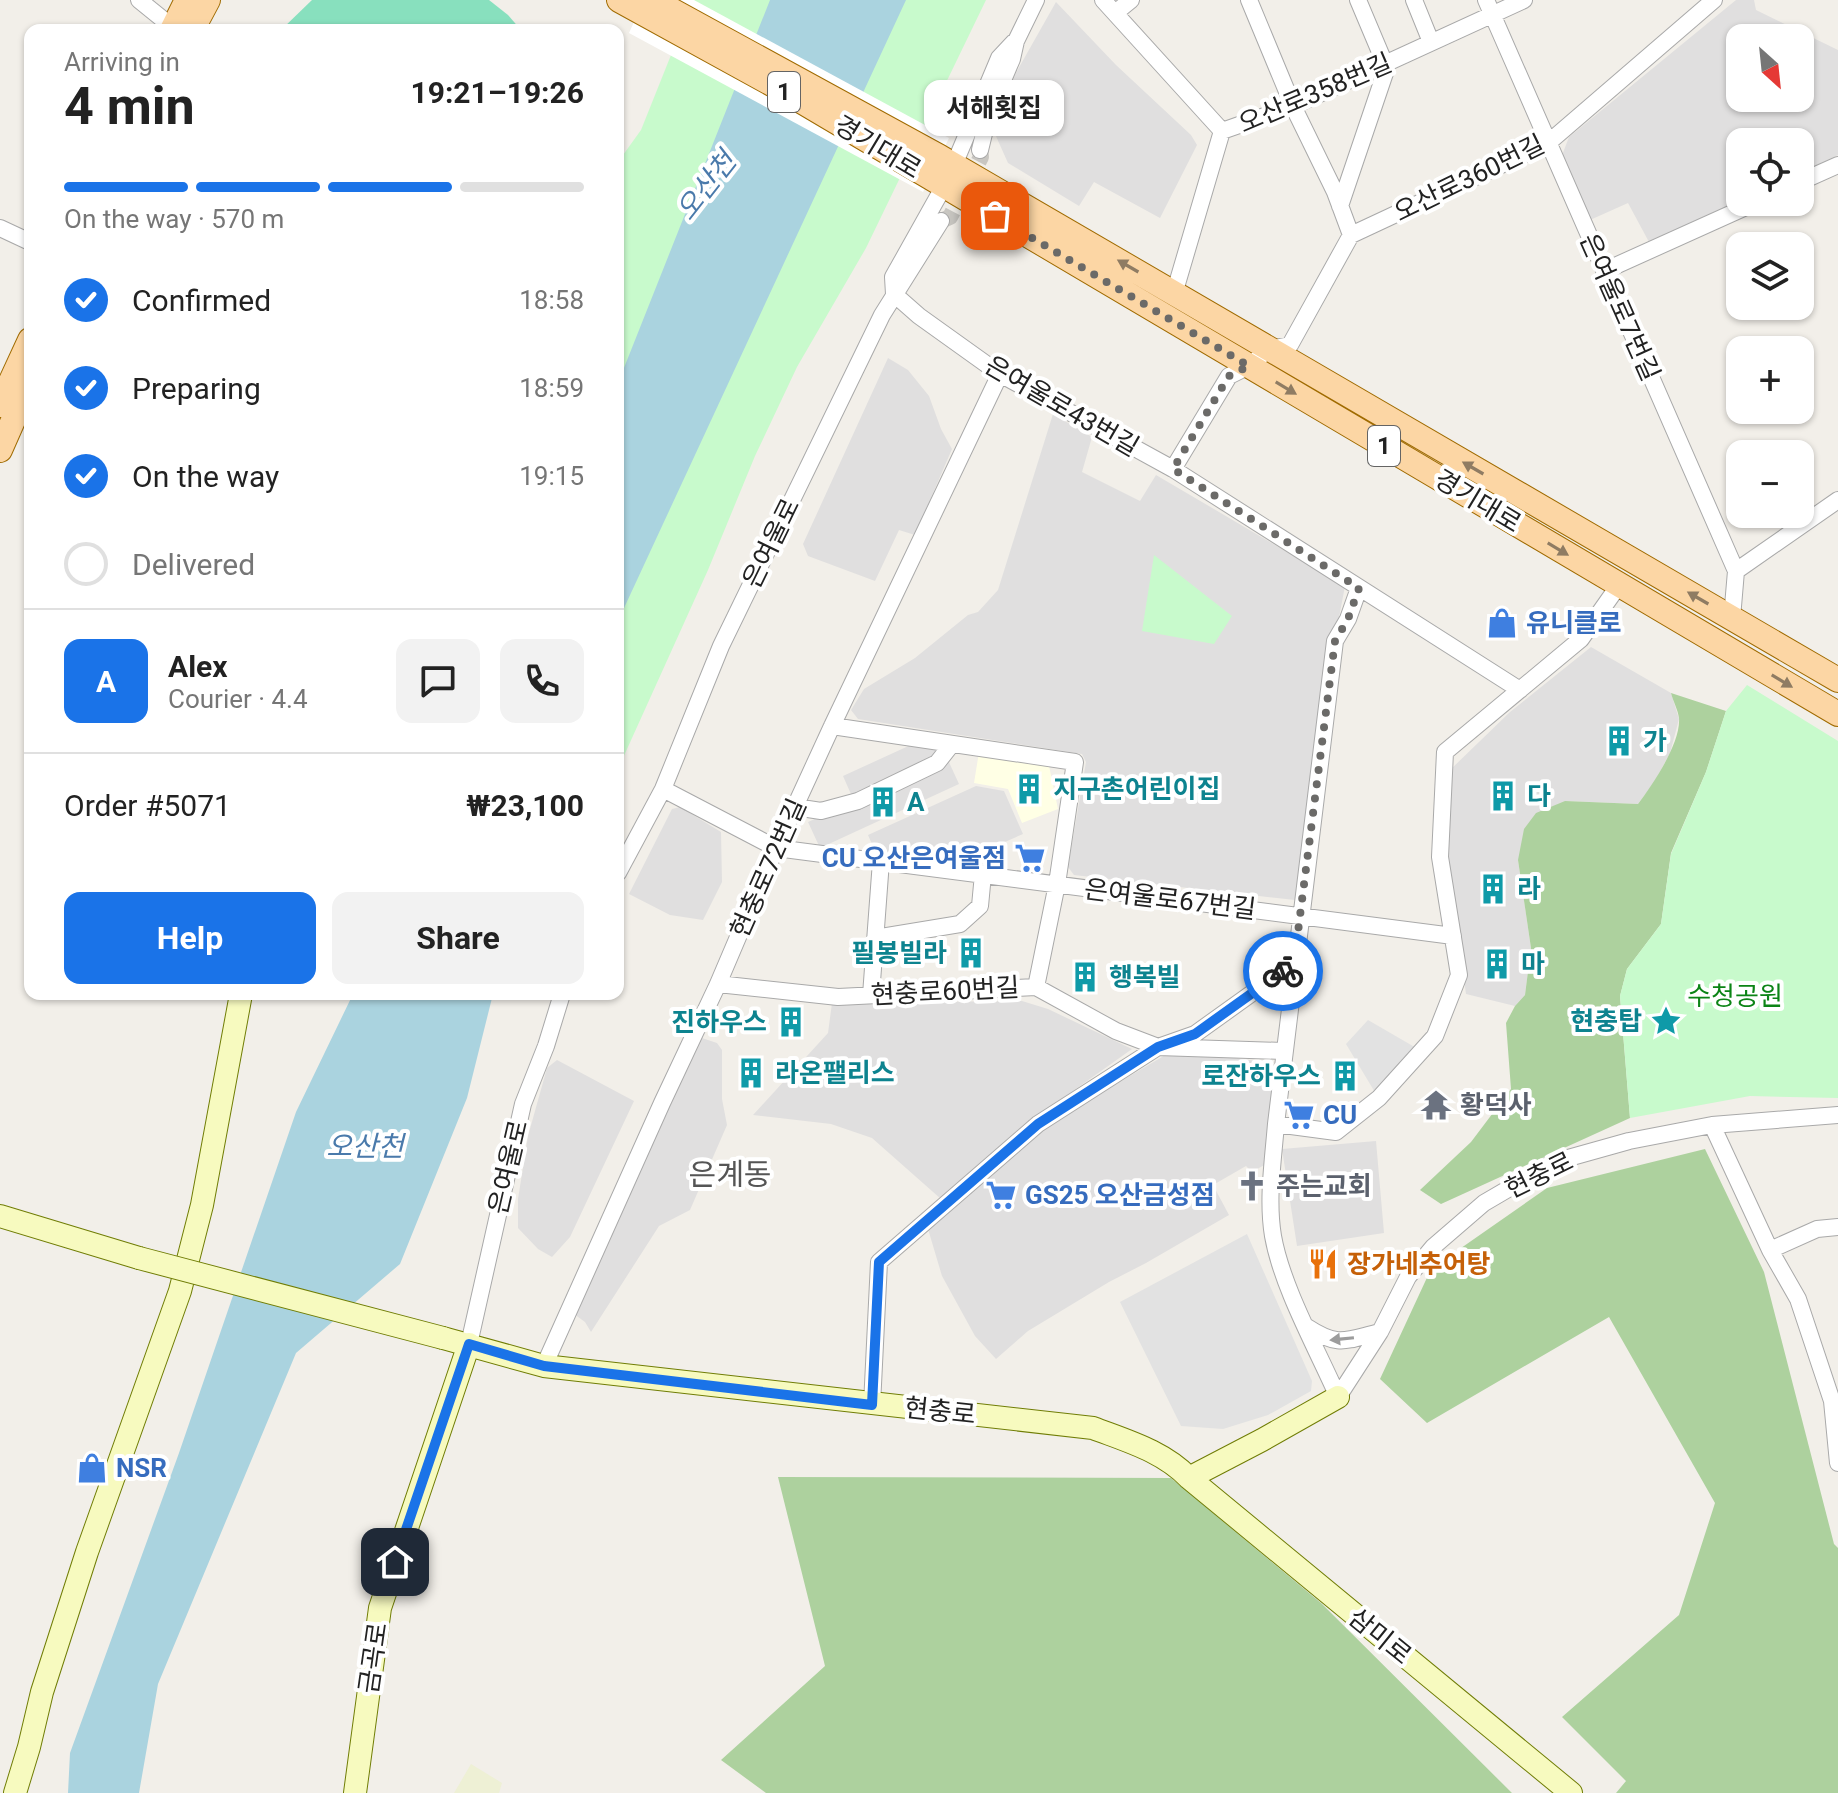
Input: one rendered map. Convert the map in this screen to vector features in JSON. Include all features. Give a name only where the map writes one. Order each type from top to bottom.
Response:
[{"type":"main road","points":[[180,24],[187,0]]},
{"type":"main road","points":[[184,24],[208,0]]},
{"type":"main road","name":"경기대로","points":[[636,4],[942,172],[1174,294],[1838,680]]},
{"type":"main road","name":"경기대로","points":[[942,172],[1249,366],[1838,714]]},
{"type":"main road","points":[[0,405],[24,353]]},
{"type":"main road","points":[[0,450],[24,396]]},
{"type":"street","points":[[139,0],[170,24]]},
{"type":"street","points":[[980,150],[989,113],[1012,59],[1016,41],[1036,0]]},
{"type":"street","points":[[1109,6],[1131,0]]},
{"type":"street","points":[[1173,469],[1229,376],[1249,366],[1269,349],[1290,345],[1351,235],[1249,0]]},
{"type":"street","points":[[1340,206],[1385,73],[1385,64],[1358,0]]},
{"type":"street","points":[[1414,0],[1431,42]]},
{"type":"street","name":"오산로358번길","points":[[1109,6],[1222,131],[1293,106],[1385,64],[1431,42],[1489,8],[1524,0]]},
{"type":"street","name":"오산로360번길","points":[[1351,235],[1548,143],[1714,0]]},
{"type":"street","name":"은여울로7번길","points":[[1489,8],[1736,571],[1732,618]]},
{"type":"street","points":[[894,294],[893,277],[942,172],[999,58],[1016,41]]},
{"type":"street","points":[[1174,294],[1222,131]]},
{"type":"street","points":[[1814,176],[1838,165]]},
{"type":"street","points":[[1604,271],[1726,216]]},
{"type":"street","name":"은여울로","points":[[624,862],[663,789],[721,646],[894,294],[941,221]]},
{"type":"street","points":[[0,228],[24,239]]},
{"type":"street","name":"은여울로43번길","points":[[894,294],[919,316],[1000,374],[1173,469],[1520,690]]},
{"type":"street","name":"현충로72번길","points":[[544,1366],[832,726],[1000,374]]},
{"type":"street","points":[[1736,571],[1838,500]]},
{"type":"street","points":[[1276,1124],[1336,1132],[1379,1098],[1435,1036],[1459,975],[1440,857],[1445,752],[1581,639],[1619,585]]},
{"type":"street","points":[[1189,1478],[1338,1397],[1287,1283],[1273,1236],[1271,1190],[1283,1051],[1335,641],[1348,619],[1359,588]]},
{"type":"street","points":[[832,726],[1075,762],[1057,884],[1036,987]]},
{"type":"street","points":[[795,807],[821,811],[858,801],[937,763],[952,744]]},
{"type":"street","name":"은여울로67번길","points":[[663,789],[776,848],[1453,936]]},
{"type":"street","points":[[871,995],[881,861]]},
{"type":"street","points":[[875,938],[960,924],[980,906],[983,874]]},
{"type":"street","points":[[872,1405],[879,1262],[1038,1124],[1158,1047],[1195,1034],[1294,963]]},
{"type":"street","name":"현충로60번길","points":[[718,984],[838,997],[1036,987],[1116,1031],[1158,1047],[1283,1051]]},
{"type":"street","points":[[15,1793],[42,1692],[87,1552],[180,1291],[202,1205],[240,1000]]},
{"type":"street","name":"은여울로","points":[[469,1344],[523,1104],[560,1000]]},
{"type":"street","name":"현충로","points":[[1338,1397],[1380,1332],[1408,1277],[1433,1247],[1484,1203],[1554,1162],[1629,1141],[1712,1125],[1838,1115]]},
{"type":"street","points":[[1712,1125],[1770,1250],[1798,1299],[1835,1400],[1838,1463]]},
{"type":"street","name":"현충로","points":[[0,1216],[139,1258],[544,1366],[1093,1428],[1143,1447],[1175,1464],[1189,1478]]},
{"type":"street","points":[[1770,1250],[1817,1229],[1838,1227]]},
{"type":"street","points":[[1307,1327],[1328,1340],[1346,1340],[1380,1332]]},
{"type":"street","name":"금곡로","points":[[355,1793],[383,1598],[469,1344]]},
{"type":"street","name":"삼미로","points":[[1189,1478],[1571,1793]]},
{"type":"shaded area","points":[[1736,0],[1754,0],[1756,10],[1785,24],[1726,24],[1726,112],[1814,112],[1814,38],[1838,50],[1838,155],[1814,166],[1814,128],[1726,128],[1726,206],[1649,242],[1628,203],[1590,220],[1561,158],[1569,137]]},
{"type":"shaded area","points":[[1056,2],[1116,65],[1191,135],[1197,145],[1160,218],[1094,182],[1079,206],[1008,163],[995,134],[996,118],[1017,71]]},
{"type":"shaded area","points":[[888,358],[908,370],[929,396],[952,449],[915,535],[899,530],[875,581],[808,556],[803,544]]},
{"type":"shaded area","points":[[1053,414],[1092,437],[1082,472],[1140,501],[1156,475],[1345,586],[1337,628],[1327,640],[1295,900],[1074,875],[1068,867],[1086,762],[1082,754],[858,719],[851,710],[864,689],[915,658],[968,615],[978,612],[998,590]]},
{"type":"shaded area","points":[[1591,647],[1671,693],[1679,719],[1670,753],[1638,804],[1565,801],[1518,860],[1531,948],[1525,995],[1515,1006],[1466,994],[1448,861],[1449,771],[1510,712]]},
{"type":"shaded area","points":[[915,743],[942,747],[959,784],[820,848],[808,822],[854,801],[843,776]]},
{"type":"shaded area","points":[[979,752],[1048,761],[1058,809],[1022,823],[1008,789],[974,783]]},
{"type":"shaded area","points":[[976,786],[1004,791],[1023,834],[948,867],[878,858],[868,835]]},
{"type":"shaded area","points":[[680,807],[721,832],[722,882],[703,920],[670,915],[629,894],[672,809]]},
{"type":"shaded area","points":[[1022,1001],[1048,1009],[1132,1049],[1028,1123],[941,1199],[872,1138],[831,1124],[753,1115],[828,1033],[832,1003]]},
{"type":"shaded area","points":[[1368,1020],[1418,1049],[1376,1094],[1346,1044]]},
{"type":"shaded area","points":[[702,1038],[717,1043],[722,1050],[722,1099],[727,1125],[690,1210],[659,1226],[591,1332],[585,1322],[574,1314],[697,1040]]},
{"type":"shaded area","points":[[1182,1049],[1274,1064],[1266,1164],[1252,1172],[1246,1166],[1213,1185],[1229,1215],[1028,1331],[996,1359],[975,1336],[942,1276],[928,1229],[1039,1130],[1172,1051]]},
{"type":"shaded area","points":[[557,1060],[634,1101],[570,1237],[552,1257],[538,1249],[518,1228],[518,1199],[528,1136],[547,1068]]},
{"type":"shaded area","points":[[1376,1141],[1384,1233],[1297,1246],[1282,1149]]},
{"type":"shaded area","points":[[1247,1234],[1312,1381],[1311,1391],[1268,1415],[1223,1429],[1181,1426],[1120,1302]]},
{"type":"shaded area","points":[[471,1764],[502,1783],[499,1793],[454,1793]]},
{"type":"green space","points":[[312,0],[489,0],[516,24],[287,24]]},
{"type":"green space","points":[[693,0],[986,0],[866,248],[797,367],[624,756],[624,154],[641,130]]},
{"type":"green space","points":[[1154,555],[1232,616],[1214,644],[1142,631]]},
{"type":"green space","name":"수청공원","points":[[1747,685],[1838,741],[1838,1098],[1750,1096],[1630,1118],[1620,996],[1627,969],[1661,924],[1671,854],[1706,772],[1726,711]]},
{"type":"green space","points":[[1671,693],[1726,711],[1706,772],[1671,853],[1661,924],[1627,969],[1620,996],[1630,1118],[1441,1204],[1420,1190],[1471,1142],[1511,1089],[1506,1023],[1525,995],[1531,948],[1518,860],[1524,829],[1536,813],[1565,801],[1638,804],[1658,775],[1676,739],[1679,718]]},
{"type":"green space","points":[[1705,1149],[1764,1272],[1834,1544],[1838,1548],[1838,1793],[1616,1793],[1626,1781],[1562,1717],[1679,1615],[1715,1503],[1609,1317],[1427,1423],[1380,1379],[1431,1269],[1547,1188]]},
{"type":"green space","points":[[778,1477],[1171,1478],[1321,1603],[1512,1793],[766,1793],[721,1760],[825,1666]]},
{"type":"water","name":"오산천","points":[[770,0],[906,0],[624,608],[624,368]]},
{"type":"water","name":"오산천","points":[[350,1000],[492,1000],[467,1098],[400,1264],[296,1353],[158,1684],[139,1793],[68,1793],[70,1753],[179,1453],[296,1112]]},
{"type":"pier","points":[[644,0],[694,0],[949,138],[923,192],[629,33]]},
{"type":"tunnel","points":[[941,221],[950,217],[981,157],[980,150]]},
{"type":"way so far","points":[[995,216],[1249,366],[1229,376],[1173,469],[1359,588],[1348,619],[1335,641],[1294,963],[1283,971]]},
{"type":"place","name":"서해횟집","points":[[995,216]]},
{"type":"place","name":"유니클로","points":[[1502,623]]},
{"type":"place","name":"가","points":[[1619,741]]},
{"type":"place","name":"지구촌어린이집","points":[[1029,789]]},
{"type":"place","name":"다","points":[[1503,796]]},
{"type":"place","name":"A","points":[[883,802]]},
{"type":"place","name":"CU 오산은여울점","points":[[1030,858]]},
{"type":"place","name":"라","points":[[1493,889]]},
{"type":"place","name":"필봉빌라","points":[[971,953]]},
{"type":"place","name":"마","points":[[1497,964]]},
{"type":"place","name":"행복빌","points":[[1085,977]]},
{"type":"place","name":"현충탑","points":[[1666,1021]]},
{"type":"place","name":"진하우스","points":[[791,1022]]},
{"type":"place","name":"라온팰리스","points":[[751,1073]]},
{"type":"place","name":"로잔하우스","points":[[1345,1076]]},
{"type":"place","name":"황덕사","points":[[1436,1105]]},
{"type":"place","name":"CU","points":[[1299,1115]]},
{"type":"place","name":"주는교회","points":[[1252,1186]]},
{"type":"place","name":"GS25 오산금성점","points":[[1001,1195]]},
{"type":"place","name":"장가네추어탕","points":[[1323,1264]]},
{"type":"place","name":"NSR","points":[[92,1468]]},
{"type":"district","name":"은계동","points":[[730,1174]]},
{"type":"route","points":[[395,1562],[469,1344],[544,1366],[872,1405],[879,1262],[1038,1124],[1158,1047],[1195,1034],[1283,971]]}]
